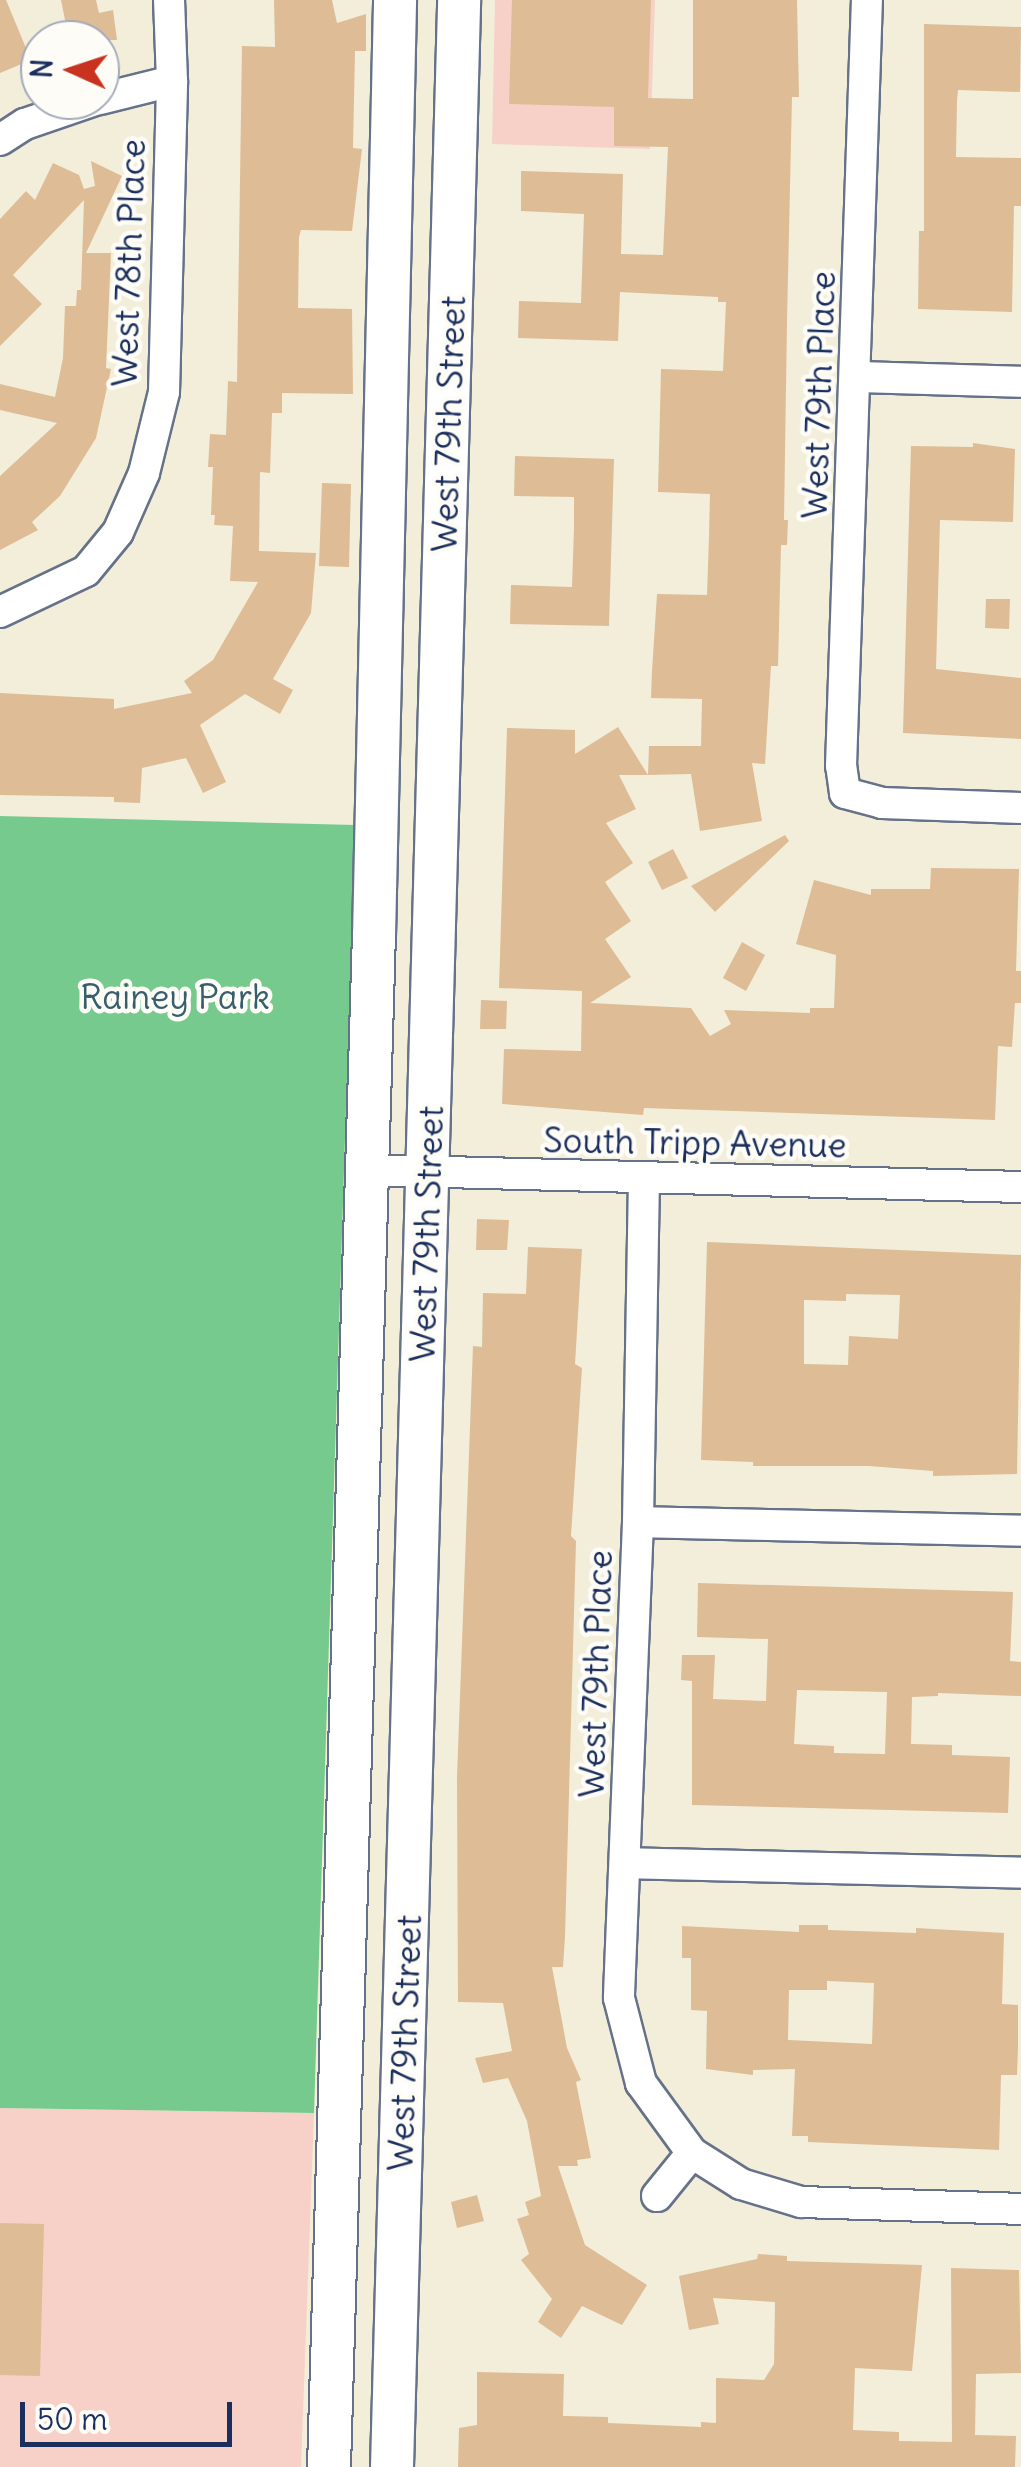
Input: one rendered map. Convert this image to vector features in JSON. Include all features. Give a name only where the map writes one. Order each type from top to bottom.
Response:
[{"type":"main road","name":"West 79th Street","points":[[329,2467],[368,1170],[395,0]]},
{"type":"main road","name":"West 79th Street","points":[[392,2467],[460,0]]},
{"type":"street","name":"West 78th Place","points":[[0,612],[86,571],[118,532],[144,474],[164,392],[172,80],[169,0]]},
{"type":"street","name":"West 79th Place","points":[[867,0],[857,377],[838,802],[1021,808]]},
{"type":"street","points":[[120,93],[172,80]]},
{"type":"street","points":[[0,140],[37,120]]},
{"type":"street","points":[[857,377],[1021,382]]},
{"type":"street","name":"South Tripp Avenue","points":[[368,1170],[1021,1187]]},
{"type":"street","name":"West 79th Place","points":[[644,1178],[638,1522],[620,1998],[642,2083],[692,2154]]},
{"type":"street","points":[[638,1522],[1021,1531]]},
{"type":"street","points":[[626,1863],[1021,1873]]},
{"type":"street","points":[[657,2196],[692,2154],[741,2184],[801,2202],[1021,2208]]},
{"type":"shaded area","points":[[495,0],[655,0],[650,149],[492,144]]},
{"type":"shaded area","points":[[0,2108],[314,2113],[301,2467],[0,2467]]},
{"type":"green space","name":"Rainey Park","points":[[0,816],[355,825],[314,2113],[0,2108]]},
{"type":"building","points":[[0,0],[6,0],[20,34],[20,65],[0,73]]},
{"type":"building","points":[[61,0],[96,0],[99,13],[113,10],[114,20],[65,20]]},
{"type":"building","points":[[274,0],[332,0],[337,23],[366,14],[366,51],[355,51],[353,148],[362,149],[352,231],[301,230],[299,237],[298,308],[352,309],[353,394],[282,393],[282,413],[272,413],[270,473],[260,472],[259,551],[316,553],[311,613],[273,679],[293,690],[280,714],[245,694],[200,725],[226,782],[203,793],[186,758],[142,768],[140,803],[114,802],[114,797],[0,795],[0,693],[114,699],[114,709],[192,693],[184,681],[213,660],[258,582],[230,581],[233,526],[214,525],[213,467],[208,467],[210,434],[226,435],[228,381],[237,382],[242,46],[275,47]]},
{"type":"building","points":[[512,0],[651,0],[648,98],[693,99],[693,0],[797,0],[799,97],[792,97],[787,322],[787,545],[781,545],[778,666],[771,666],[765,764],[752,763],[762,821],[700,831],[691,774],[648,775],[649,746],[701,746],[702,699],[651,698],[652,671],[657,594],[707,595],[709,536],[710,494],[658,492],[661,369],[723,371],[726,302],[718,302],[718,297],[620,292],[618,341],[518,338],[519,301],[581,303],[584,214],[521,211],[521,171],[623,174],[621,254],[663,255],[668,147],[614,146],[614,107],[509,104]]},
{"type":"building","points":[[924,24],[1021,27],[1020,92],[958,90],[957,101],[956,157],[1021,158],[1021,206],[1014,206],[1012,312],[918,309],[919,231],[924,231]]},
{"type":"building","points":[[91,161],[122,176],[86,253],[111,253],[106,368],[111,369],[96,438],[60,496],[32,522],[38,530],[0,550],[0,476],[57,423],[0,410],[0,384],[55,397],[63,358],[65,306],[76,306],[77,290],[81,290],[84,200],[13,275],[42,304],[0,346],[0,219],[26,191],[35,200],[53,163],[79,175],[84,189],[95,186]]},
{"type":"building","points":[[973,443],[1015,449],[1013,522],[940,520],[936,669],[1021,678],[1021,739],[903,733],[911,446],[973,447]]},
{"type":"building","points":[[515,456],[614,459],[609,626],[510,624],[511,585],[572,587],[574,528],[574,497],[514,496]]},
{"type":"building","points":[[322,483],[351,484],[349,567],[319,566]]},
{"type":"building","points":[[986,599],[1010,599],[1009,629],[985,628]]},
{"type":"building","points":[[618,727],[648,775],[619,775],[636,809],[606,823],[633,863],[605,882],[631,921],[605,939],[631,977],[590,1003],[691,1008],[710,1036],[731,1024],[724,1010],[810,1013],[810,1008],[834,1008],[836,955],[796,944],[814,880],[871,895],[871,889],[930,889],[931,868],[1019,869],[1016,971],[1021,971],[1021,1003],[1015,1003],[1012,1047],[998,1046],[995,1120],[644,1108],[643,1115],[502,1104],[504,1049],[581,1051],[582,991],[499,988],[507,728],[575,730],[575,754]]},
{"type":"building","points":[[785,835],[789,841],[715,912],[691,886]]},
{"type":"building","points":[[673,849],[688,878],[662,890],[648,862]]},
{"type":"building","points":[[742,942],[765,955],[746,991],[723,978]]},
{"type":"building","points":[[481,1000],[507,1001],[506,1029],[480,1029]]},
{"type":"building","points":[[477,1219],[509,1220],[507,1250],[476,1250]]},
{"type":"building","points":[[707,1242],[1021,1255],[1017,1474],[933,1476],[933,1471],[869,1466],[753,1466],[753,1462],[701,1460]],"holes":[[[846,1294],[900,1295],[898,1339],[849,1336],[848,1365],[804,1364],[804,1300],[846,1301]]]},
{"type":"building","points":[[528,1247],[582,1249],[575,1364],[582,1368],[571,1536],[576,1541],[565,1937],[563,1967],[552,1967],[567,2048],[581,2080],[576,2082],[591,2158],[577,2160],[578,2166],[558,2166],[585,2245],[647,2285],[622,2325],[582,2306],[561,2338],[538,2322],[552,2299],[521,2260],[529,2254],[517,2219],[529,2215],[525,2202],[541,2196],[527,2121],[508,2078],[483,2083],[475,2058],[512,2051],[503,2003],[458,2002],[457,1777],[473,1346],[482,1347],[483,1293],[526,1294]]},
{"type":"building","points":[[698,1583],[1013,1592],[1010,1661],[1021,1662],[1021,1696],[938,1693],[912,1697],[911,1744],[952,1745],[952,1755],[1010,1757],[1008,1813],[692,1805],[692,1681],[681,1680],[682,1655],[715,1655],[713,1699],[766,1701],[768,1639],[697,1637]],"holes":[[[797,1690],[887,1692],[885,1754],[834,1753],[834,1746],[794,1744]]]},
{"type":"building","points":[[799,1925],[828,1925],[828,1930],[916,1933],[916,1928],[1004,1933],[1002,2004],[1018,2005],[1018,2047],[1017,2075],[1001,2075],[999,2150],[808,2142],[808,2136],[792,2136],[795,2069],[753,2070],[753,2075],[706,2069],[707,2011],[691,2010],[691,1958],[682,1958],[682,1926],[799,1932]],"holes":[[[827,1981],[874,1983],[872,2044],[788,2040],[789,1990],[827,1990]]]},
{"type":"building","points":[[477,2195],[484,2221],[457,2228],[451,2202]]},
{"type":"building","points":[[0,2223],[44,2224],[40,2376],[0,2375]]},
{"type":"building","points":[[758,2254],[787,2256],[787,2261],[922,2265],[912,2371],[855,2368],[853,2430],[899,2432],[899,2441],[952,2442],[951,2268],[1019,2270],[1021,2373],[976,2374],[975,2435],[1016,2436],[1015,2467],[458,2467],[459,2428],[477,2425],[477,2372],[564,2374],[563,2416],[608,2417],[608,2423],[701,2427],[701,2422],[716,2423],[716,2378],[764,2380],[774,2364],[775,2302],[713,2298],[719,2324],[689,2330],[679,2276],[757,2259]]}]
